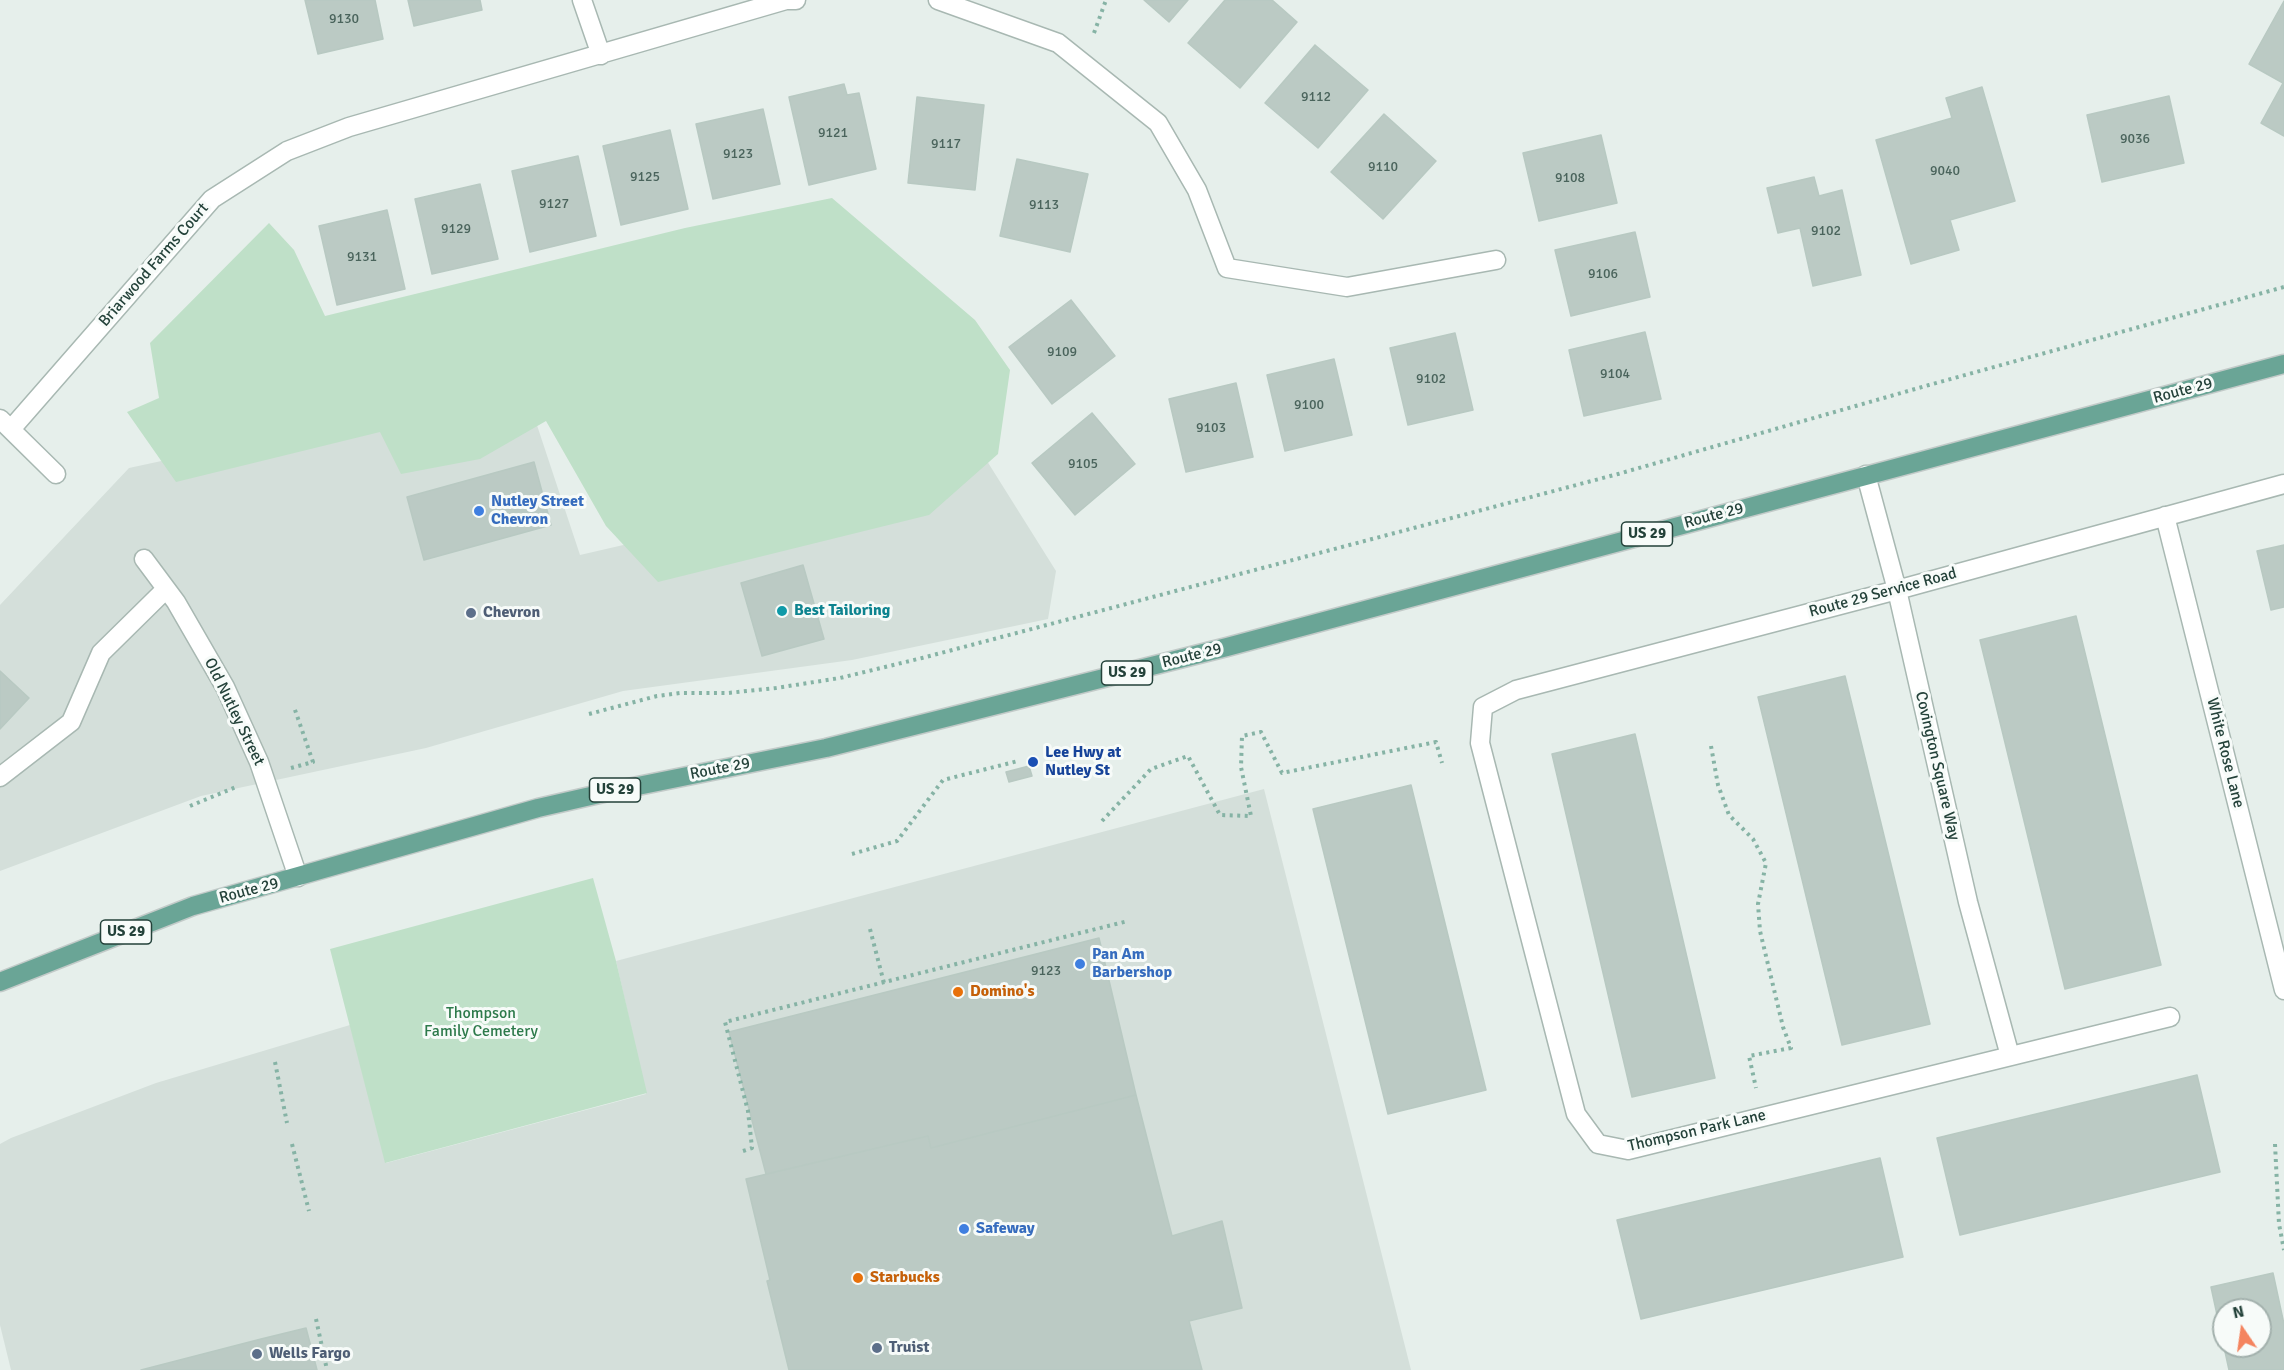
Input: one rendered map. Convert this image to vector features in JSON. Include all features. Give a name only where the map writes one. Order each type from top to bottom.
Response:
[{"type":"main road","name":"Route 29","points":[[0,982],[193,906],[538,808],[620,789],[826,748],[1227,647],[2284,364]]},
{"type":"street","points":[[582,0],[601,55]]},
{"type":"street","name":"Briarwood Farms Court","points":[[6,424],[212,199],[287,151],[349,127],[786,0],[796,0]]},
{"type":"street","points":[[938,0],[1058,43],[1158,123],[1197,190],[1227,268],[1347,287],[1496,260]]},
{"type":"street","points":[[6,424],[57,474]]},
{"type":"street","name":"Covington Square Way","points":[[1866,475],[1897,590],[1968,902],[2010,1056]]},
{"type":"street","name":"Route 29 Service Road","points":[[1484,707],[1516,690],[1897,590],[2284,484]]},
{"type":"street","name":"White Rose Lane","points":[[2165,516],[2284,990]]},
{"type":"street","name":"Old Nutley Street","points":[[144,559],[166,589],[225,687],[259,762],[298,877]]},
{"type":"street","points":[[0,777],[71,722],[101,653],[166,589]]},
{"type":"street","name":"Thompson Park Lane","points":[[1484,707],[1480,743],[1576,1114],[1598,1144],[1628,1150],[2170,1017]]},
{"type":"path","points":[[589,714],[657,696],[680,693],[728,693],[840,678],[933,655],[1606,477],[1952,378],[2284,287]]},
{"type":"path","points":[[1102,821],[1151,769],[1188,756],[1220,815],[1251,816],[1241,767],[1242,736],[1261,732],[1282,773],[1436,741],[1442,763]]},
{"type":"path","points":[[1711,746],[1718,785],[1729,815],[1753,839],[1766,863],[1758,904],[1760,931],[1783,1027],[1791,1048],[1749,1056],[1763,1116]]},
{"type":"path","points":[[852,854],[897,841],[943,780],[1018,761]]},
{"type":"path","points":[[743,1151],[752,1148],[748,1112],[725,1022],[1128,921]]},
{"type":"path","points":[[870,929],[884,983]]},
{"type":"path","points":[[276,1062],[287,1123]]},
{"type":"path","points":[[292,1144],[309,1211]]},
{"type":"path","points":[[2275,1144],[2279,1224],[2284,1250]]},
{"type":"path","points":[[316,1319],[327,1370]]},
{"type":"shaded area","points":[[523,383],[580,555],[987,461],[1056,571],[1048,619],[852,660],[623,691],[426,748],[201,796],[0,871],[0,605],[129,468]]},
{"type":"shaded area","points":[[1264,789],[1411,1370],[11,1370],[0,1325],[0,1144],[11,1138],[156,1083],[350,1025],[386,1163],[646,1094],[616,961]]},
{"type":"green space","points":[[832,198],[975,320],[1010,370],[998,454],[929,515],[658,582],[606,526],[546,421],[480,459],[401,474],[380,432],[176,482],[127,412],[159,398],[150,343],[269,223],[294,250],[325,316],[685,228]]},
{"type":"green space","name":"Thompson Family Cemetery","points":[[593,878],[616,961],[647,1093],[385,1163],[330,949]]},
{"type":"building","points":[[305,0],[375,0],[383,39],[318,54]]},
{"type":"building","points":[[408,0],[480,0],[482,10],[414,26]]},
{"type":"building","points":[[1144,0],[1188,0],[1169,22]]},
{"type":"building","points":[[1225,0],[1272,0],[1297,22],[1240,88],[1188,43]]},
{"type":"building","points":[[2284,1],[2284,136],[2261,123],[2283,83],[2249,64]]},
{"type":"building","points":[[1315,45],[1368,90],[1318,148],[1265,103]]},
{"type":"building","points":[[844,84],[847,95],[859,93],[876,169],[809,185],[789,97]]},
{"type":"building","points":[[1982,87],[2015,201],[1950,220],[1959,250],[1911,264],[1876,140],[1952,118],[1946,98]]},
{"type":"building","points":[[2169,96],[2184,163],[2102,182],[2087,115]]},
{"type":"building","points":[[917,97],[984,105],[975,190],[908,183]]},
{"type":"building","points":[[763,109],[780,184],[713,199],[696,124]]},
{"type":"building","points":[[1384,114],[1436,161],[1383,219],[1331,172]]},
{"type":"building","points":[[670,130],[688,209],[621,225],[603,146]]},
{"type":"building","points":[[1601,135],[1617,203],[1539,221],[1523,153]]},
{"type":"building","points":[[578,156],[596,236],[530,252],[512,171]]},
{"type":"building","points":[[1017,159],[1088,174],[1070,252],[1000,236]]},
{"type":"building","points":[[1814,177],[1819,196],[1842,190],[1861,275],[1813,286],[1800,228],[1778,233],[1767,188]]},
{"type":"building","points":[[480,184],[498,259],[432,274],[415,199]]},
{"type":"building","points":[[387,210],[405,289],[337,305],[319,226]]},
{"type":"building","points":[[1635,232],[1650,297],[1571,316],[1555,250]]},
{"type":"building","points":[[1071,300],[1115,356],[1052,404],[1009,347]]},
{"type":"building","points":[[1645,332],[1661,399],[1584,416],[1569,350]]},
{"type":"building","points":[[1455,333],[1473,410],[1408,425],[1390,348]]},
{"type":"building","points":[[1334,359],[1352,435],[1285,451],[1267,375]]},
{"type":"building","points":[[1236,383],[1253,457],[1186,472],[1169,399]]},
{"type":"building","points":[[1092,413],[1135,464],[1075,515],[1032,463]]},
{"type":"building","name":"Nutley Street Chevron","points":[[534,462],[551,525],[424,560],[407,497]]},
{"type":"building","points":[[2284,545],[2284,607],[2271,610],[2257,551]]},
{"type":"building","name":"Best Tailoring","points":[[803,565],[824,639],[762,656],[741,583]]},
{"type":"building","points":[[2076,616],[2161,965],[2065,989],[1980,640]]},
{"type":"building","points":[[0,671],[29,698],[0,729]]},
{"type":"building","points":[[1845,676],[1930,1024],[1842,1045],[1758,697]]},
{"type":"building","points":[[1635,734],[1715,1078],[1632,1097],[1552,754]]},
{"type":"building","points":[[1029,766],[1032,776],[1009,782],[1006,772]]},
{"type":"building","points":[[1411,785],[1486,1090],[1388,1114],[1313,809]]},
{"type":"building","points":[[1099,938],[1136,1095],[931,1148],[928,1136],[766,1174],[729,1032]]},
{"type":"building","points":[[2197,1075],[2220,1172],[1960,1235],[1937,1138]]},
{"type":"building","name":"Safeway","points":[[1136,1095],[1172,1236],[1222,1221],[1242,1308],[1189,1321],[1202,1370],[789,1370],[767,1281],[770,1280],[746,1179],[928,1136],[931,1148]]},
{"type":"building","points":[[1880,1158],[1903,1257],[1641,1319],[1617,1220]]},
{"type":"building","points":[[2273,1273],[2284,1324],[2284,1370],[2229,1370],[2226,1358],[2272,1358],[2272,1298],[2213,1298],[2211,1287]]},
{"type":"building","name":"Wells Fargo","points":[[306,1328],[317,1370],[141,1370],[261,1339]]},
{"type":"place","name":"Nutley Street Chevron","points":[[479,511]]},
{"type":"place","name":"Best Tailoring","points":[[782,611]]},
{"type":"place","name":"Chevron","points":[[471,613]]},
{"type":"place","name":"Lee Hwy at Nutley St","points":[[1033,762]]},
{"type":"place","name":"Pan Am Barbershop","points":[[1080,964]]},
{"type":"place","name":"Domino's","points":[[958,992]]},
{"type":"place","name":"Safeway","points":[[964,1229]]},
{"type":"place","name":"Starbucks","points":[[858,1278]]},
{"type":"place","name":"Truist","points":[[877,1348]]},
{"type":"place","name":"Wells Fargo","points":[[257,1354]]}]
